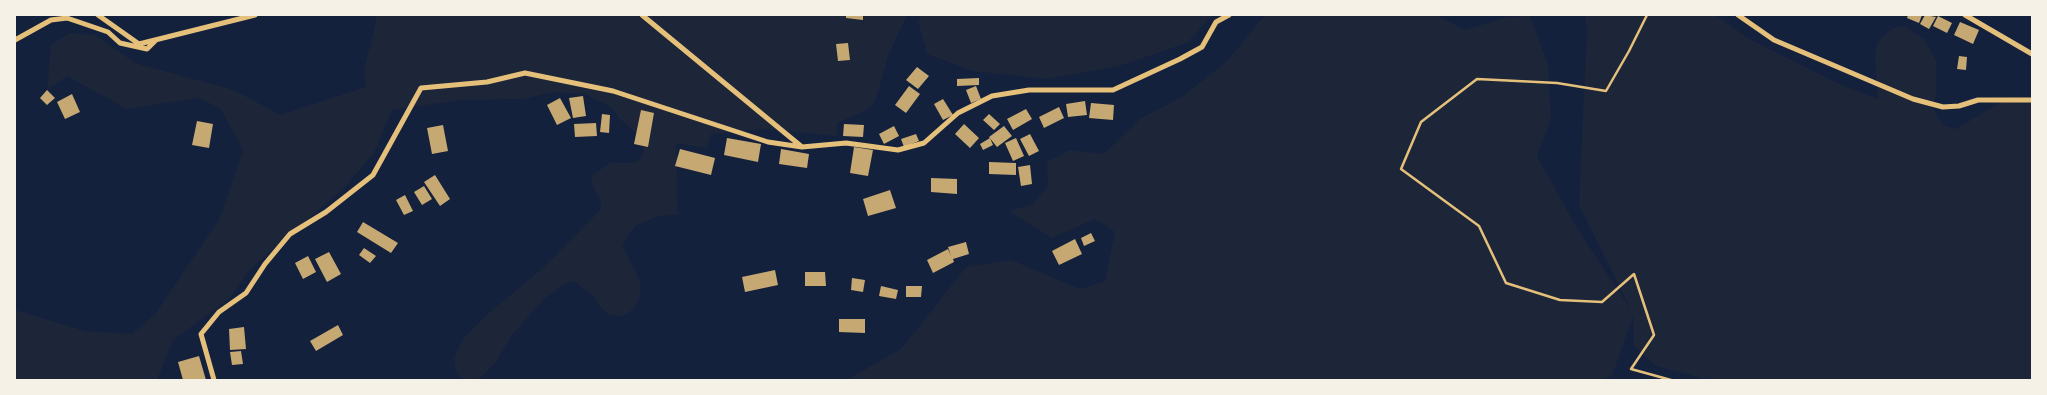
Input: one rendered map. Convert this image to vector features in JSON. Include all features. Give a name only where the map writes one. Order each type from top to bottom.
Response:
[{"type":"street","points":[[98,15],[139,44],[255,15]]},
{"type":"street","points":[[642,15],[802,147]]},
{"type":"street","points":[[214,380],[201,334],[219,312],[246,293],[265,264],[290,234],[326,212],[373,175],[421,88],[487,82],[526,73],[613,91],[768,142],[802,147],[846,143],[898,150],[924,143],[958,113],[992,96],[1029,90],[1113,90],[1202,47],[1216,22],[1229,15]]},
{"type":"street","points":[[1738,15],[1774,40],[1913,99],[1943,107],[1959,106],[1978,100],[2032,100]]},
{"type":"street","points":[[1965,15],[2032,54]]},
{"type":"street","points":[[15,40],[51,20],[67,18],[108,32],[120,43],[147,49],[156,40]]},
{"type":"path","points":[[1647,15],[1630,51],[1606,91],[1557,83],[1477,79],[1422,122],[1401,170],[1479,226],[1506,283],[1560,300],[1602,302],[1634,274],[1654,335],[1631,369],[1671,380]]},
{"type":"shaded area","points":[[375,15],[907,15],[888,56],[876,99],[869,109],[837,123],[837,136],[767,129],[711,134],[707,148],[676,143],[678,214],[656,217],[635,226],[622,245],[639,279],[641,289],[638,301],[632,310],[623,316],[610,315],[601,308],[594,297],[574,281],[563,285],[544,299],[513,334],[494,364],[478,380],[462,380],[456,371],[454,360],[464,338],[490,312],[544,267],[601,209],[600,198],[594,189],[591,176],[610,163],[634,163],[642,157],[644,145],[638,134],[621,120],[612,108],[586,94],[553,92],[523,99],[460,100],[392,110],[374,153],[343,189],[250,269],[229,299],[173,340],[157,380],[15,380],[15,310],[85,331],[132,334],[156,313],[220,218],[243,150],[220,108],[198,98],[127,109],[67,76],[47,90],[51,44],[71,33],[95,35],[135,63],[234,90],[280,115],[366,87],[364,70],[376,21]]},
{"type":"shaded area","points":[[921,15],[1213,15],[1187,43],[1119,66],[1047,79],[973,71],[927,54],[918,21]]},
{"type":"shaded area","points":[[1265,15],[1436,15],[1465,30],[1507,17],[1530,16],[1548,64],[1551,120],[1537,156],[1578,230],[1631,310],[1579,205],[1587,30],[1585,15],[1715,15],[1751,40],[1841,85],[1878,99],[1875,56],[1877,44],[1893,28],[1905,26],[1924,39],[1936,60],[1936,95],[1933,106],[1937,117],[1945,126],[1956,129],[2009,97],[2021,96],[2032,100],[2032,380],[1709,380],[1656,366],[1634,346],[1633,316],[1612,376],[1599,380],[846,380],[901,349],[966,267],[1011,260],[1080,289],[1105,281],[1115,232],[1095,219],[1052,238],[1009,211],[1033,204],[1048,186],[1047,162],[1069,150],[1104,154],[1140,119],[1182,97],[1227,61]]},
{"type":"building","points":[[846,15],[863,15],[863,20],[846,18]]},
{"type":"building","points":[[1908,15],[1922,15],[1919,23],[1907,18]]},
{"type":"building","points":[[1925,15],[1936,17],[1929,29],[1920,24]]},
{"type":"building","points":[[1938,16],[1952,23],[1947,33],[1933,26]]},
{"type":"building","points":[[1960,22],[1979,30],[1973,44],[1954,35]]},
{"type":"building","points":[[848,43],[850,60],[838,61],[836,44]]},
{"type":"building","points":[[1959,56],[1967,57],[1966,70],[1957,69]]},
{"type":"building","points":[[917,67],[929,76],[918,89],[906,80]]},
{"type":"building","points":[[979,78],[979,85],[957,86],[957,79]]},
{"type":"building","points":[[909,86],[920,94],[906,113],[895,105]]},
{"type":"building","points":[[976,86],[981,99],[971,103],[966,90]]},
{"type":"building","points":[[47,90],[55,98],[47,105],[40,98]]},
{"type":"building","points":[[72,94],[80,112],[65,119],[57,102]]},
{"type":"building","points":[[583,96],[586,116],[573,118],[569,98]]},
{"type":"building","points":[[560,98],[571,118],[557,125],[547,105]]},
{"type":"building","points":[[943,99],[953,115],[943,120],[934,104]]},
{"type":"building","points":[[1085,101],[1087,115],[1068,117],[1066,104]]},
{"type":"building","points":[[1091,103],[1114,105],[1113,120],[1089,118]]},
{"type":"building","points":[[1059,107],[1064,118],[1044,128],[1039,117]]},
{"type":"building","points":[[1026,109],[1032,119],[1013,130],[1007,119]]},
{"type":"building","points":[[641,110],[654,113],[648,147],[634,144]]},
{"type":"building","points":[[602,114],[610,115],[609,133],[600,132]]},
{"type":"building","points":[[989,114],[1000,124],[994,130],[983,120]]},
{"type":"building","points":[[197,121],[213,124],[209,148],[192,145]]},
{"type":"building","points":[[596,123],[597,136],[575,137],[574,124]]},
{"type":"building","points":[[844,124],[864,125],[863,137],[843,136]]},
{"type":"building","points":[[964,124],[979,138],[970,148],[955,134]]},
{"type":"building","points":[[443,125],[448,151],[432,154],[427,128]]},
{"type":"building","points":[[894,126],[899,136],[884,144],[879,134]]},
{"type":"building","points":[[1004,126],[1012,136],[997,147],[989,137]]},
{"type":"building","points":[[916,134],[919,141],[904,147],[901,139]]},
{"type":"building","points":[[1030,134],[1039,151],[1029,156],[1020,139]]},
{"type":"building","points":[[727,138],[761,144],[758,162],[724,155]]},
{"type":"building","points":[[990,138],[993,145],[983,150],[980,144]]},
{"type":"building","points":[[1016,138],[1024,156],[1013,161],[1005,143]]},
{"type":"building","points":[[854,147],[873,150],[868,176],[850,173]]},
{"type":"building","points":[[680,149],[715,158],[711,175],[675,166]]},
{"type":"building","points":[[781,149],[809,154],[807,168],[779,164]]},
{"type":"building","points":[[989,162],[1016,163],[1016,175],[989,174]]},
{"type":"building","points":[[1030,165],[1032,184],[1021,186],[1018,167]]},
{"type":"building","points":[[435,175],[450,199],[440,206],[424,182]]},
{"type":"building","points":[[931,178],[957,179],[957,194],[931,192]]},
{"type":"building","points":[[424,186],[432,199],[422,205],[414,192]]},
{"type":"building","points":[[890,190],[896,208],[868,216],[863,199]]},
{"type":"building","points":[[405,195],[413,211],[404,215],[396,200]]},
{"type":"building","points":[[363,222],[398,243],[391,253],[357,232]]},
{"type":"building","points":[[1091,233],[1095,241],[1084,246],[1081,238]]},
{"type":"building","points":[[1075,239],[1082,254],[1059,265],[1052,251]]},
{"type":"building","points":[[966,242],[969,254],[953,259],[954,262],[933,273],[927,260],[948,249],[951,256],[948,247]]},
{"type":"building","points":[[364,248],[376,256],[370,263],[359,255]]},
{"type":"building","points":[[329,252],[341,274],[327,282],[315,259]]},
{"type":"building","points":[[308,256],[316,272],[303,279],[295,263]]},
{"type":"building","points":[[775,270],[778,285],[745,292],[742,277]]},
{"type":"building","points":[[805,272],[825,272],[826,286],[805,286]]},
{"type":"building","points":[[852,278],[865,280],[863,292],[851,290]]},
{"type":"building","points":[[881,286],[898,290],[896,299],[879,296]]},
{"type":"building","points":[[906,286],[922,286],[921,297],[906,297]]},
{"type":"building","points":[[839,319],[865,319],[865,333],[839,332]]},
{"type":"building","points":[[338,325],[343,335],[316,351],[310,341]]},
{"type":"building","points":[[244,327],[246,349],[230,350],[229,329]]},
{"type":"building","points":[[241,351],[243,364],[232,365],[230,352]]},
{"type":"building","points":[[199,356],[206,380],[183,380],[178,362]]}]
